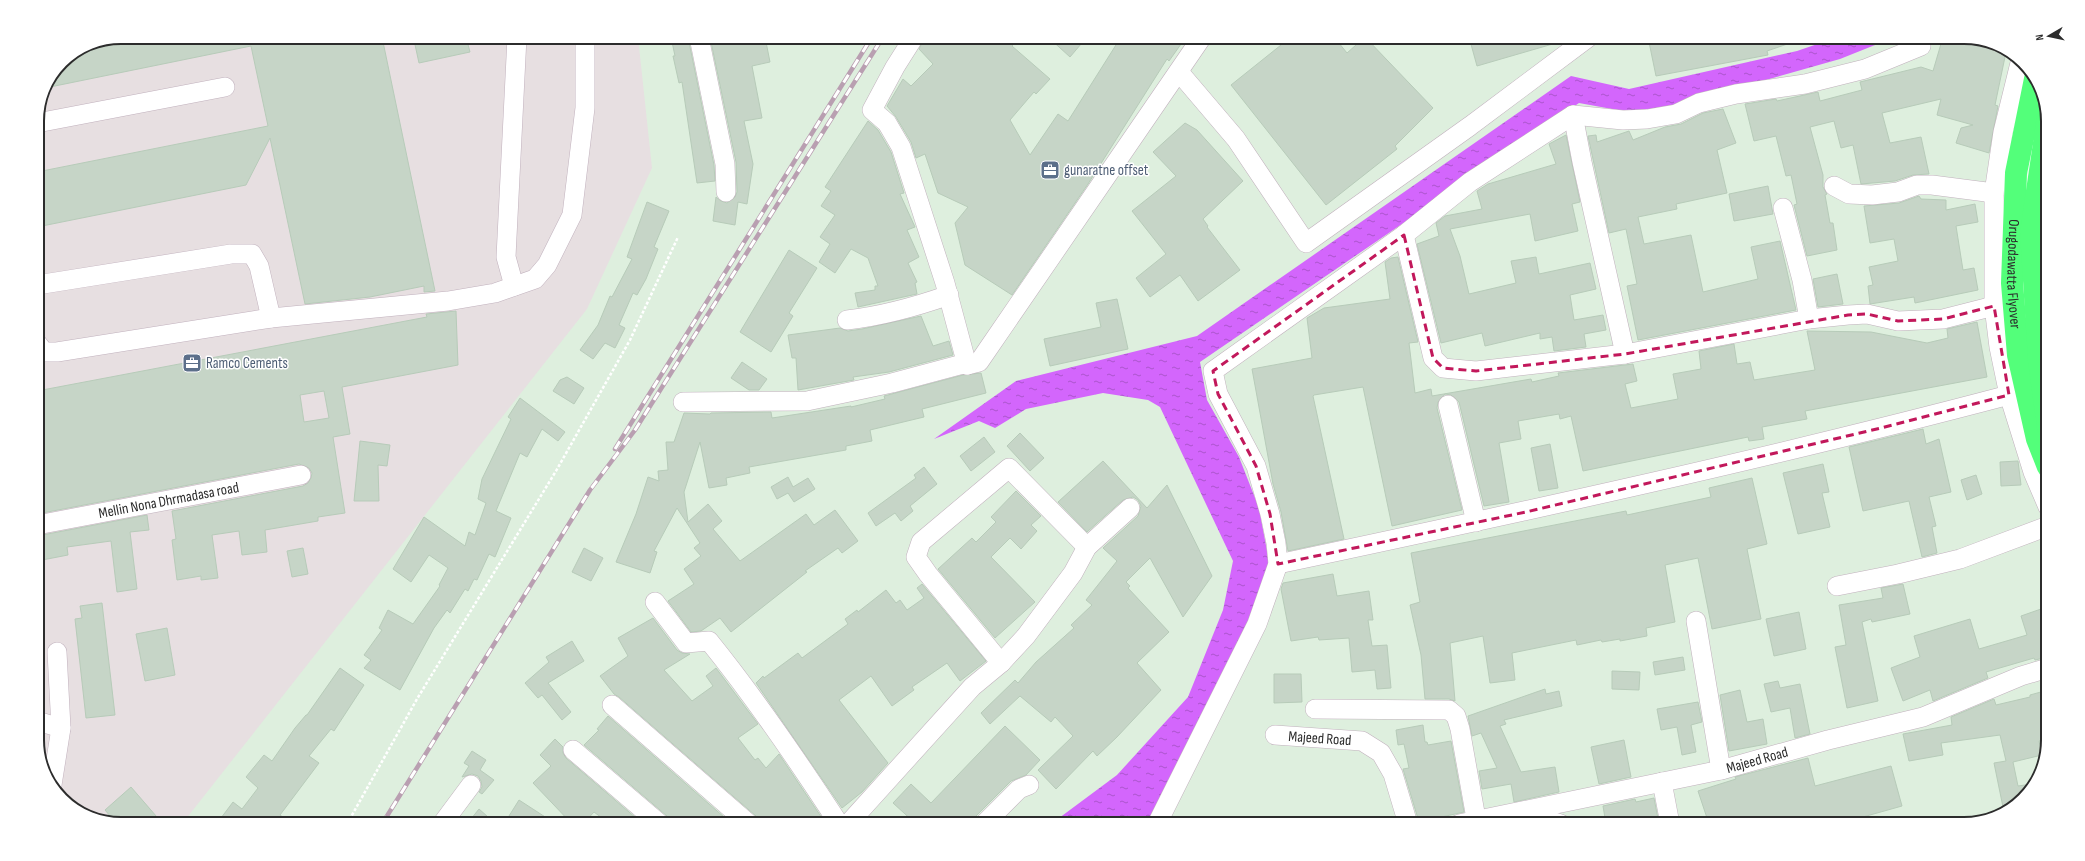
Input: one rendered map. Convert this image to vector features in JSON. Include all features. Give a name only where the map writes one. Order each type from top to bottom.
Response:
[{"type":"main road","name":"Orugodawatta Flyover","points":[[2033,88],[2016,173],[2012,283],[2018,355],[2037,439],[2041,449]]},
{"type":"main road","name":"Orugodawatta Flyover","points":[[2041,164],[2031,232],[2041,376]]},
{"type":"street","points":[[514,286],[506,257],[517,44]]},
{"type":"street","points":[[44,352],[57,352],[272,318],[448,301],[495,293],[535,279],[547,265],[572,215],[585,108],[585,44]]},
{"type":"street","points":[[701,44],[725,164],[726,192]]},
{"type":"street","points":[[909,44],[894,67],[872,110],[887,123],[901,147],[949,296],[968,365]]},
{"type":"street","points":[[683,402],[807,401],[892,383],[963,364],[968,365],[979,362],[1197,44]]},
{"type":"street","points":[[1179,72],[1236,140],[1306,243],[1470,126],[1580,44]]},
{"type":"street","points":[[1160,817],[1257,624],[1278,564],[1276,543],[1270,514],[1256,466],[1218,394],[1213,371],[1404,235],[1470,182],[1573,115],[1623,120],[1647,119],[1676,114],[1699,103],[1736,94],[1805,84],[1865,69],[1921,46]]},
{"type":"street","points":[[2019,68],[2003,132],[1994,192],[1994,306],[1999,347],[2009,395],[2033,472],[2041,491]]},
{"type":"street","points":[[44,122],[225,87]]},
{"type":"street","points":[[1573,115],[1625,354]]},
{"type":"street","points":[[1834,186],[1849,194],[1872,195],[1898,192],[1917,185],[1932,185],[1994,192]]},
{"type":"street","points":[[1783,208],[1802,280],[1809,319]]},
{"type":"street","points":[[1404,235],[1433,358],[1442,368],[1476,371],[1625,354],[1809,319],[1867,314],[1898,321],[1918,321],[1943,319],[1994,306]]},
{"type":"street","points":[[44,284],[231,254],[252,254],[259,266],[272,318]]},
{"type":"street","points":[[847,320],[870,318],[911,308],[949,296]]},
{"type":"street","points":[[1278,564],[1476,522],[1881,428],[2009,395]]},
{"type":"street","points":[[1448,405],[1476,522]]},
{"type":"street","points":[[1000,663],[928,574],[916,556],[921,542],[1009,468],[1087,547]]},
{"type":"street","name":"Mellin Nona Dhrmadasa road","points":[[44,524],[301,475]]},
{"type":"street","points":[[854,817],[972,687],[1000,663],[1026,636],[1073,573],[1087,547],[1130,508]]},
{"type":"street","points":[[1837,586],[1898,574],[1960,558],[2041,529]]},
{"type":"street","points":[[655,602],[686,643],[709,641],[730,666],[801,765],[834,817]]},
{"type":"street","points":[[1696,621],[1722,770]]},
{"type":"street","points":[[53,776],[61,728],[57,652]]},
{"type":"street","name":"Majeed Road","points":[[1499,817],[1722,770],[1828,740],[1923,716],[2021,676],[2041,670]]},
{"type":"street","points":[[612,706],[741,817]]},
{"type":"street","points":[[1315,709],[1449,710],[1456,716],[1460,729],[1470,817]]},
{"type":"street","points":[[44,723],[61,728]]},
{"type":"street","name":"Majeed Road","points":[[1275,735],[1362,741],[1380,753],[1393,774],[1406,817]]},
{"type":"street","points":[[573,750],[652,817]]},
{"type":"street","points":[[1662,782],[1669,817]]},
{"type":"street","points":[[447,817],[471,785]]},
{"type":"street","points":[[991,817],[1019,789],[1029,785]]},
{"type":"path","points":[[351,817],[418,699],[556,471],[630,340],[678,237]]},
{"type":"highlighted area","points":[[1404,235],[1433,358],[1443,368],[1476,371],[1625,354],[1848,315],[1867,314],[1898,321],[1943,319],[1994,306],[2009,395],[1881,428],[1526,512],[1278,564],[1270,514],[1256,466],[1218,394],[1213,371]]},
{"type":"shaded area","points":[[116,44],[639,44],[652,168],[587,309],[188,817],[106,816],[83,807],[63,791],[48,765],[44,745],[44,116],[48,96],[52,87],[60,74],[70,63],[87,52],[106,45]]},
{"type":"water","points":[[1818,44],[1878,44],[1840,59],[1663,109],[1634,113],[1579,103],[1200,362],[1207,400],[1239,457],[1259,508],[1270,567],[1210,713],[1153,817],[1060,817],[1117,775],[1188,697],[1223,610],[1233,561],[1160,407],[1148,400],[1103,393],[1026,409],[995,428],[979,421],[934,439],[1016,381],[1197,336],[1571,76],[1629,89],[1797,51]]},
{"type":"building","points":[[383,44],[435,291],[424,292],[424,286],[370,297],[305,304],[270,138],[246,185],[44,226],[44,171],[268,126],[251,46],[52,87],[60,74],[70,63],[87,52],[106,45]]},
{"type":"building","points":[[415,44],[468,44],[470,52],[419,63]]},
{"type":"building","points":[[672,44],[689,44],[714,165],[715,181],[697,183],[682,82],[679,83],[673,56],[675,56]]},
{"type":"building","points":[[711,44],[766,44],[770,62],[752,66],[762,118],[744,121],[753,164],[747,204],[738,202],[735,225],[713,221],[716,197],[727,203],[735,197],[737,192],[736,162]]},
{"type":"building","points":[[922,44],[1014,44],[1012,46],[1050,79],[1036,94],[1034,92],[1010,120],[1030,155],[1058,114],[1068,121],[1117,44],[1181,44],[1169,61],[1167,59],[1088,184],[1012,295],[965,265],[955,223],[968,207],[938,193],[925,154],[916,158],[911,142],[896,117],[887,106],[903,79],[911,86],[933,64],[919,49]]},
{"type":"building","points":[[1056,44],[1081,44],[1070,57]]},
{"type":"building","points":[[1282,44],[1340,44],[1347,53],[1357,44],[1372,44],[1433,108],[1395,146],[1397,149],[1326,205],[1231,85]]},
{"type":"building","points":[[1471,44],[1553,44],[1477,66]]},
{"type":"building","points":[[1649,44],[1787,44],[1767,51],[1768,55],[1656,76]]},
{"type":"building","points":[[1941,44],[1979,45],[2005,56],[1995,105],[1998,106],[1989,153],[1956,143],[1961,128],[1973,125],[1937,115],[1941,99],[1882,113],[1890,143],[1921,137],[1929,174],[1913,175],[1895,181],[1861,184],[1853,145],[1841,148],[1834,121],[1810,127],[1823,175],[1823,187],[1827,194],[1825,195],[1830,223],[1833,223],[1837,250],[1807,256],[1794,205],[1797,204],[1791,175],[1786,176],[1776,136],[1754,141],[1745,104],[1776,99],[1777,101],[1818,92],[1820,101],[1862,90],[1860,82],[1921,67],[1933,71]]},
{"type":"building","points":[[1723,109],[1736,143],[1717,150],[1727,193],[1676,204],[1677,209],[1638,217],[1644,244],[1691,235],[1703,292],[1758,279],[1751,247],[1780,241],[1796,310],[1638,340],[1627,286],[1637,284],[1626,229],[1609,233],[1588,136],[1596,135],[1597,142],[1629,131],[1633,140],[1665,127],[1681,124],[1703,113]]},
{"type":"building","points":[[868,121],[878,130],[891,152],[904,193],[900,194],[915,227],[907,230],[919,257],[908,263],[917,282],[915,283],[917,294],[858,307],[855,293],[875,290],[875,286],[878,286],[868,258],[851,249],[835,273],[819,262],[830,244],[820,237],[835,215],[821,206],[831,191],[825,187]]},
{"type":"building","points":[[1185,123],[1197,130],[1243,181],[1203,219],[1208,226],[1207,227],[1240,270],[1198,301],[1180,275],[1150,297],[1136,278],[1166,254],[1132,211],[1176,176],[1153,152]]},
{"type":"building","points":[[1566,135],[1580,202],[1572,204],[1578,231],[1535,241],[1530,214],[1450,229],[1460,256],[1469,294],[1516,283],[1511,261],[1536,257],[1539,274],[1590,263],[1596,289],[1570,295],[1574,320],[1603,315],[1606,330],[1584,334],[1586,347],[1554,351],[1552,337],[1540,339],[1540,333],[1485,346],[1482,333],[1441,343],[1417,244],[1439,236],[1436,223],[1445,216],[1482,209],[1477,191],[1488,184],[1556,164],[1549,144]]},
{"type":"building","points":[[1768,186],[1773,214],[1734,221],[1729,194]]},
{"type":"building","points":[[1919,196],[1921,199],[1946,200],[1946,210],[1975,204],[1978,222],[1956,226],[1963,270],[1974,268],[1978,290],[1915,303],[1914,297],[1870,304],[1868,286],[1873,285],[1869,267],[1898,261],[1894,239],[1870,243],[1864,206],[1899,203]]},
{"type":"building","points":[[647,202],[669,211],[654,247],[658,249],[646,279],[637,295],[633,293],[619,325],[625,328],[615,348],[605,343],[593,359],[580,350],[598,325],[610,296],[612,297],[632,259],[627,257]]},
{"type":"building","points":[[789,250],[817,268],[789,313],[793,316],[771,352],[740,332]]},
{"type":"building","points":[[1398,257],[1418,342],[1409,343],[1415,393],[1431,389],[1432,396],[1531,379],[1532,382],[1559,376],[1558,373],[1633,364],[1637,381],[1625,384],[1631,408],[1678,399],[1673,374],[1701,369],[1699,351],[1734,344],[1737,364],[1750,362],[1754,380],[1815,370],[1807,331],[1871,332],[1927,343],[1948,338],[1947,329],[1977,322],[1987,377],[1805,411],[1807,419],[1762,427],[1764,439],[1749,441],[1748,437],[1583,471],[1571,416],[1560,419],[1559,414],[1518,421],[1521,439],[1499,443],[1509,502],[1484,506],[1459,402],[1451,395],[1445,394],[1438,402],[1437,408],[1462,510],[1392,526],[1363,387],[1314,395],[1344,539],[1288,551],[1281,512],[1273,484],[1252,369],[1312,358],[1307,318],[1324,308],[1390,299],[1385,262],[1391,258]]},
{"type":"building","points":[[1837,274],[1843,304],[1818,307],[1813,279]]},
{"type":"building","points":[[1117,299],[1128,349],[1050,366],[1044,339],[1101,327],[1096,303]]},
{"type":"building","points":[[456,311],[458,365],[342,387],[350,434],[333,437],[345,513],[318,517],[318,521],[265,530],[267,552],[242,555],[239,531],[212,535],[218,578],[201,580],[201,576],[177,580],[172,540],[176,539],[172,511],[303,486],[308,483],[311,478],[312,473],[309,468],[299,464],[44,513],[44,390],[427,317],[426,314]],"holes":[[[324,391],[329,418],[304,422],[300,395]]]},
{"type":"building","points":[[921,316],[933,346],[949,341],[953,355],[889,372],[853,377],[854,380],[798,390],[796,358],[792,358],[788,335],[840,328],[848,331],[862,329]]},
{"type":"building","points":[[742,362],[767,379],[759,390],[749,390],[731,378]]},
{"type":"building","points":[[981,373],[986,393],[922,409],[924,417],[870,430],[872,441],[846,446],[846,450],[749,467],[750,473],[726,478],[727,485],[709,488],[700,442],[684,492],[688,522],[708,504],[722,521],[713,529],[740,561],[806,514],[814,525],[835,510],[858,541],[842,553],[838,548],[805,571],[807,572],[731,632],[720,618],[701,631],[691,632],[668,601],[694,584],[684,569],[701,556],[694,548],[700,543],[677,508],[654,551],[657,552],[650,573],[616,562],[636,514],[648,477],[659,481],[658,471],[668,470],[666,442],[674,442],[684,413],[710,414],[771,412],[772,418],[851,407],[885,399],[884,396],[963,375]]},
{"type":"building","points":[[567,377],[584,388],[574,404],[553,391],[560,380]]},
{"type":"building","points":[[520,398],[565,432],[558,441],[542,429],[527,457],[520,453],[496,511],[511,518],[495,557],[489,554],[477,580],[474,579],[468,591],[465,589],[450,613],[447,610],[434,628],[400,690],[364,668],[371,660],[364,655],[382,630],[379,628],[388,610],[413,624],[440,586],[439,585],[448,568],[429,555],[411,582],[393,569],[424,517],[465,546],[469,532],[475,535],[486,503],[478,499],[482,479],[511,419],[508,417]]},
{"type":"building","points":[[1923,429],[1926,444],[1939,439],[1951,492],[1929,497],[1936,526],[1932,527],[1937,553],[1922,557],[1909,501],[1863,511],[1849,447]]},
{"type":"building","points":[[1020,433],[1044,458],[1030,471],[1007,446]]},
{"type":"building","points":[[984,437],[995,452],[971,471],[960,456]]},
{"type":"building","points":[[360,441],[390,445],[387,466],[378,465],[379,501],[354,501]]},
{"type":"building","points":[[1550,444],[1558,488],[1539,491],[1531,448]]},
{"type":"building","points":[[1103,461],[1147,508],[1167,485],[1212,576],[1183,617],[1150,558],[1126,582],[1130,586],[1128,588],[1169,632],[1137,663],[1161,690],[1097,756],[1093,751],[1056,789],[1038,770],[1073,736],[1055,717],[1051,722],[1020,696],[990,724],[981,713],[1015,680],[1018,683],[1036,662],[1074,628],[1071,625],[1092,605],[1086,600],[1117,561],[1103,548],[1138,516],[1141,506],[1138,500],[1133,497],[1123,500],[1087,532],[1058,502]]},
{"type":"building","points":[[2018,461],[2021,485],[2001,486],[2000,462]]},
{"type":"building","points":[[1823,464],[1829,492],[1822,493],[1830,527],[1798,534],[1783,473]]},
{"type":"building","points":[[924,467],[937,484],[910,506],[913,511],[901,521],[895,513],[876,526],[868,513],[916,478],[914,475]]},
{"type":"building","points":[[1976,475],[1982,494],[1967,500],[1961,480]]},
{"type":"building","points":[[788,477],[793,487],[808,478],[815,489],[794,502],[788,493],[777,499],[771,487]]},
{"type":"building","points":[[1752,478],[1767,544],[1747,549],[1761,619],[1712,629],[1698,558],[1665,565],[1675,622],[1646,628],[1647,636],[1620,641],[1620,639],[1602,642],[1601,640],[1577,645],[1576,640],[1512,653],[1515,680],[1490,683],[1483,636],[1450,643],[1455,701],[1449,699],[1425,699],[1421,655],[1410,605],[1420,602],[1411,553],[1626,511],[1627,515],[1711,497],[1709,488]]},
{"type":"building","points":[[1016,491],[1041,516],[1031,525],[1037,531],[1021,549],[1010,538],[991,557],[1035,602],[995,638],[938,569],[972,538],[976,542],[996,522],[991,517]]},
{"type":"building","points":[[147,515],[149,530],[130,532],[137,589],[117,592],[111,541],[67,547],[68,555],[44,560],[44,535]]},
{"type":"building","points":[[303,548],[308,574],[292,577],[287,551]]},
{"type":"building","points":[[584,548],[603,558],[591,581],[572,572]]},
{"type":"building","points":[[1333,574],[1337,596],[1369,591],[1373,620],[1368,620],[1372,646],[1387,645],[1391,688],[1377,689],[1375,670],[1352,672],[1349,638],[1319,640],[1318,637],[1291,641],[1281,589],[1283,583]]},
{"type":"building","points":[[922,584],[986,661],[960,681],[947,663],[912,687],[914,690],[892,706],[871,676],[839,700],[888,763],[862,792],[842,808],[756,683],[763,676],[764,678],[798,653],[802,658],[848,624],[845,619],[857,610],[858,612],[886,590],[896,603],[900,600],[907,610],[924,598],[917,588]]},
{"type":"building","points":[[1903,584],[1910,614],[1872,622],[1871,619],[1862,622],[1878,701],[1847,708],[1835,647],[1846,645],[1839,605],[1883,598],[1881,588]]},
{"type":"building","points":[[102,603],[115,715],[86,718],[75,619],[82,618],[80,606]]},
{"type":"building","points":[[2041,609],[2041,659],[2035,660],[2034,658],[1986,672],[1988,678],[1933,701],[1930,690],[1903,701],[1891,668],[1920,657],[1914,636],[1970,619],[1979,649],[2027,635],[2021,616]]},
{"type":"building","points":[[1799,612],[1806,649],[1774,656],[1766,619]]},
{"type":"building","points":[[653,618],[677,650],[682,653],[690,654],[664,670],[692,701],[713,686],[706,676],[716,668],[758,724],[738,738],[755,760],[758,758],[766,768],[779,754],[821,817],[756,817],[614,694],[600,676],[628,656],[618,638]]},
{"type":"building","points":[[167,628],[175,675],[145,681],[136,634]]},
{"type":"building","points":[[572,641],[584,661],[548,683],[571,712],[562,720],[542,695],[538,698],[525,683],[549,662],[546,657]]},
{"type":"building","points":[[1683,657],[1685,670],[1655,675],[1653,662]]},
{"type":"building","points":[[340,668],[364,685],[334,731],[331,729],[309,756],[319,763],[280,815],[283,817],[222,817],[233,802],[242,809],[258,788],[246,777],[264,755],[272,761],[295,728],[307,715]]},
{"type":"building","points":[[1612,671],[1640,672],[1639,690],[1612,689]]},
{"type":"building","points":[[1274,674],[1301,674],[1302,702],[1274,703]]},
{"type":"building","points":[[1778,681],[1780,688],[1800,684],[1810,734],[1795,738],[1790,708],[1771,712],[1764,684]]},
{"type":"building","points":[[1545,689],[1546,694],[1559,691],[1562,706],[1504,720],[1506,724],[1500,726],[1521,772],[1555,767],[1559,792],[1514,802],[1511,784],[1482,789],[1479,771],[1497,768],[1481,733],[1472,736],[1468,716]]},
{"type":"building","points":[[1740,690],[1747,722],[1763,719],[1767,744],[1729,751],[1720,695]]},
{"type":"building","points":[[2041,692],[2041,740],[2039,741],[2040,755],[2013,762],[2018,786],[2027,785],[2015,798],[2003,806],[1994,763],[2006,761],[2000,735],[1941,743],[1943,755],[1909,761],[1903,734],[1952,725],[1951,717],[1994,699],[1996,705],[2030,697],[2030,695]]},
{"type":"building","points":[[1698,702],[1702,722],[1691,725],[1696,752],[1682,755],[1677,727],[1661,730],[1657,709]]},
{"type":"building","points":[[608,716],[724,817],[668,817],[584,745],[599,730],[597,729]]},
{"type":"building","points":[[1423,725],[1425,742],[1427,742],[1428,745],[1451,741],[1464,812],[1442,817],[1417,817],[1403,769],[1409,768],[1404,744],[1398,745],[1396,730]]},
{"type":"building","points":[[1005,726],[1040,760],[1026,775],[1011,781],[976,817],[908,817],[893,803],[911,784],[931,803]]},
{"type":"building","points":[[555,739],[563,747],[563,753],[566,758],[635,817],[601,817],[594,812],[589,817],[565,817],[533,783],[551,766],[540,755]]},
{"type":"building","points":[[1624,740],[1631,777],[1599,784],[1591,747]]},
{"type":"building","points":[[472,751],[486,760],[480,770],[494,780],[482,794],[479,792],[482,787],[478,776],[472,774],[462,777],[469,766],[464,763]]},
{"type":"building","points":[[1808,758],[1815,786],[1891,766],[1902,806],[1863,817],[1707,817],[1698,791],[1736,779],[1735,777]]},
{"type":"building","points":[[131,787],[157,817],[110,816],[105,810]]},
{"type":"building","points":[[1654,798],[1658,817],[1605,817],[1603,806],[1635,799],[1636,802]]},
{"type":"building","points":[[519,800],[545,817],[508,817]]},
{"type":"building","points":[[479,809],[488,817],[473,817]]},
{"type":"railway","points":[[615,449],[868,44]]},
{"type":"railway","points":[[386,817],[590,490],[635,430],[879,44]]},
{"type":"place","name":"gunaratne offset","points":[[1050,170]]},
{"type":"place","name":"Ramco Cements","points":[[192,363]]}]
